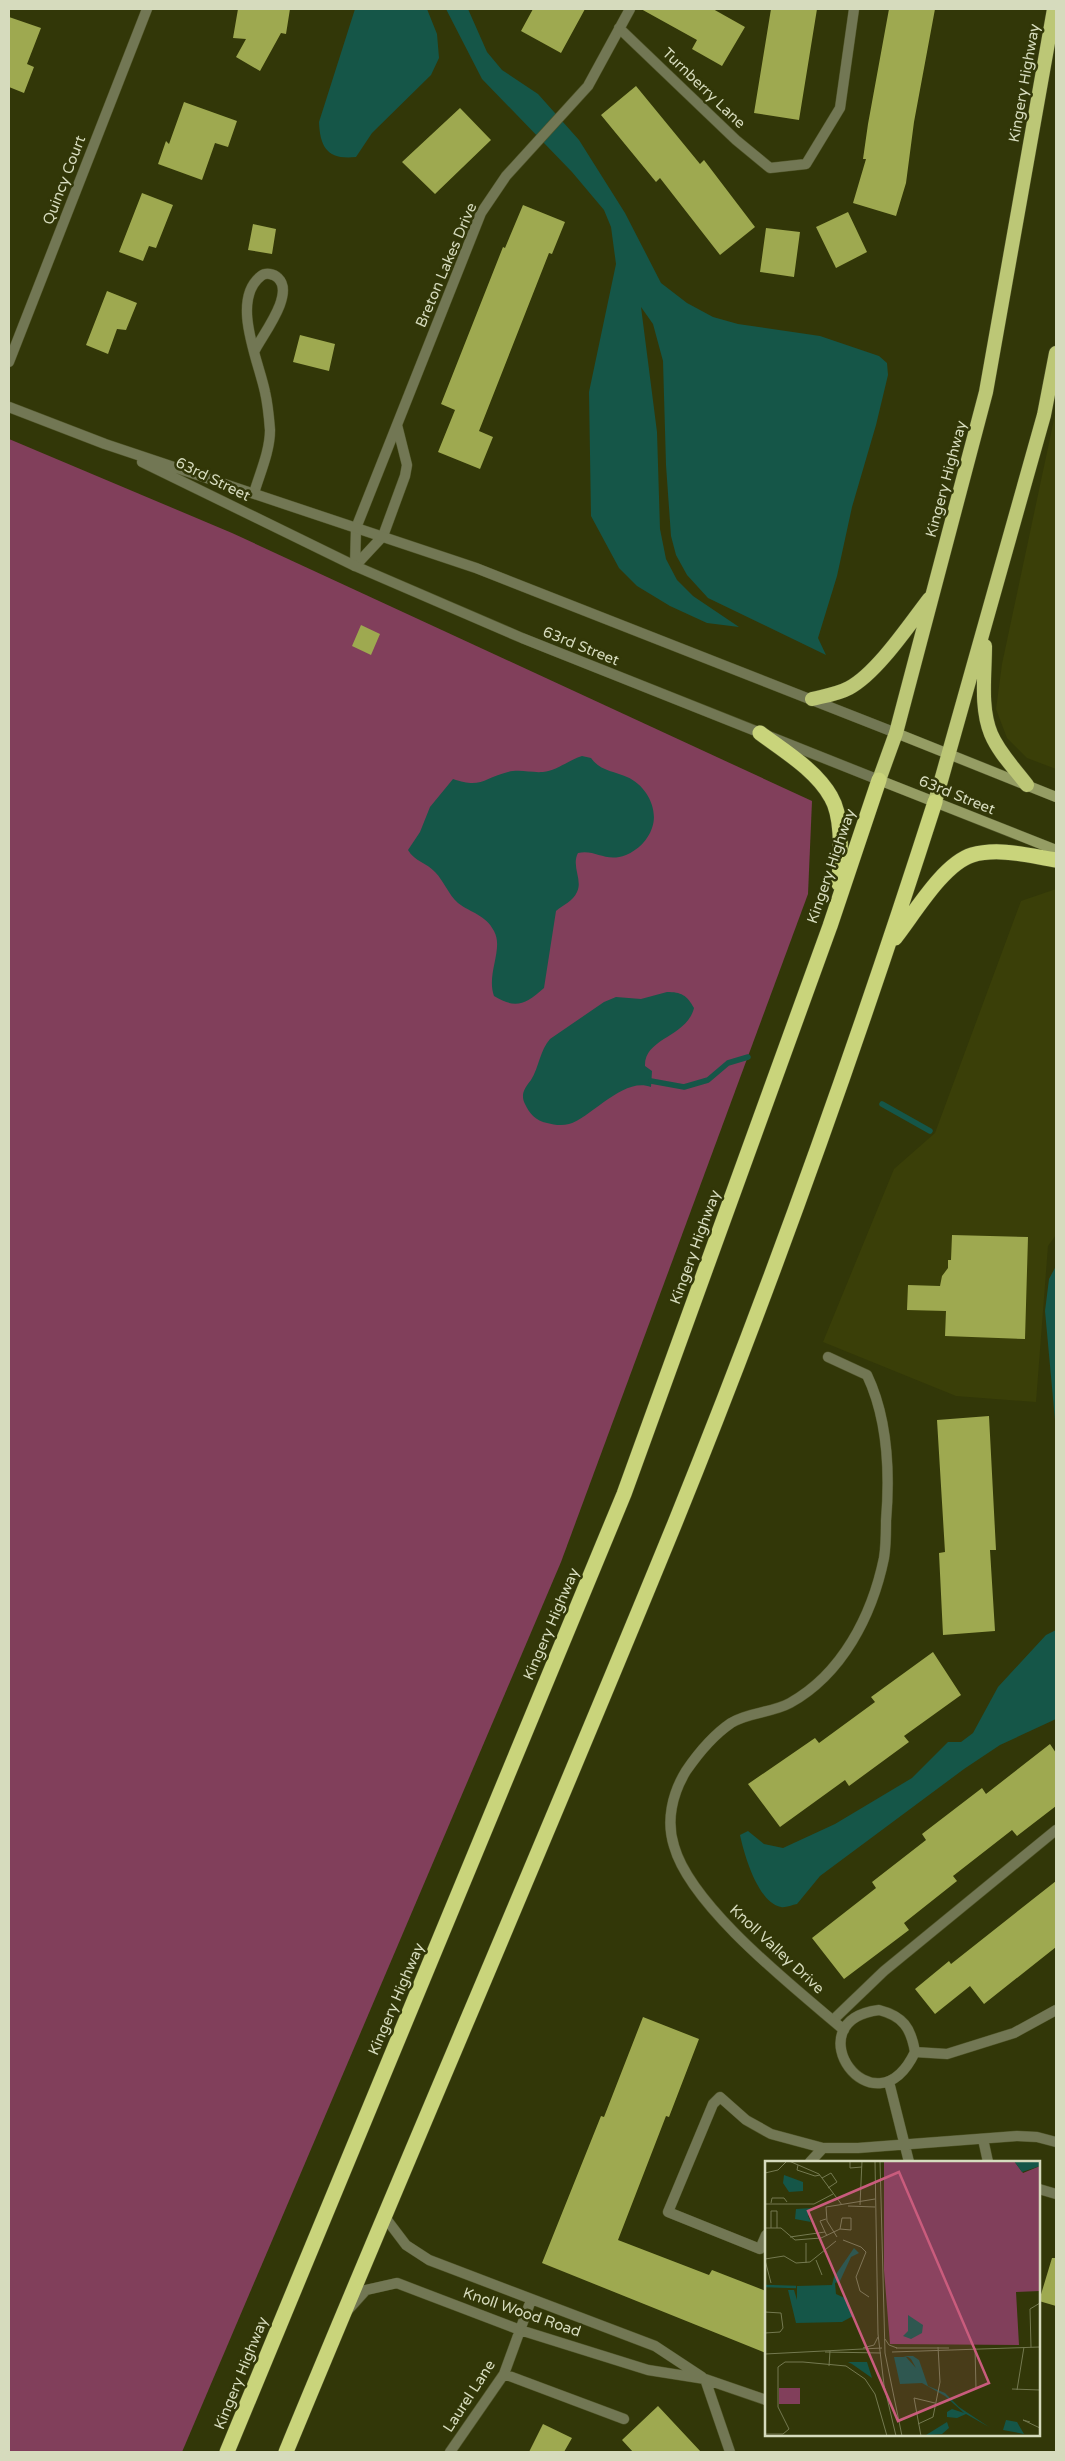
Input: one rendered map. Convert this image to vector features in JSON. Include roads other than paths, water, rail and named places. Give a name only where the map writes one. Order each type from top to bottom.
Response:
[{"type":"highway","name":"Kingery Highway","points":[[227,2452],[624,1494],[839,898],[896,733],[972,451],[989,378],[1054,9]]},
{"type":"highway","points":[[286,2452],[676,1521],[766,1287],[888,948],[950,754],[1044,415],[1056,353]]},
{"type":"highway","points":[[812,699],[849,688],[858,681],[898,639],[933,594]]},
{"type":"highway","points":[[986,624],[984,702],[988,725],[1004,756],[1027,785]]},
{"type":"highway","points":[[760,733],[808,770],[832,797],[840,828],[839,898]]},
{"type":"highway","points":[[888,948],[943,876],[956,862],[973,854],[1002,852],[1056,860]]},
{"type":"main road","name":"63rd Street","points":[[896,733],[1056,797]]},
{"type":"main road","name":"63rd Street","points":[[879,780],[1056,850]]},
{"type":"street","name":"Quincy Court","points":[[9,362],[147,9]]},
{"type":"street","name":"Breton Lakes Drive","points":[[356,528],[482,213],[506,176],[588,86],[630,9]]},
{"type":"street","name":"Turnberry Lane","points":[[620,28],[736,140],[770,168],[806,164],[840,108],[854,9]]},
{"type":"street","points":[[254,493],[270,433],[265,392],[249,332],[247,312],[249,296],[262,276],[269,274],[276,276],[282,283],[283,296],[278,311],[255,350]]},
{"type":"street","name":"63rd Street","points":[[9,407],[106,444],[476,568],[896,733]]},
{"type":"street","points":[[355,566],[383,536],[406,476],[407,465],[397,425]]},
{"type":"street","name":"63rd Street","points":[[106,444],[355,566],[522,638],[879,780]]},
{"type":"street","points":[[355,566],[356,528]]},
{"type":"street","name":"Knoll Valley Drive","points":[[828,1357],[867,1375],[875,1391],[886,1446],[887,1508],[884,1558],[870,1604],[850,1645],[822,1681],[788,1704],[733,1722],[705,1745],[683,1777],[670,1808],[674,1846],[690,1881],[729,1928],[844,2030]]},
{"type":"street","points":[[833,2020],[884,1971],[1056,1830]]},
{"type":"street","points":[[879,2010],[893,2014],[904,2022],[912,2035],[915,2052],[901,2074],[889,2082],[875,2083],[861,2079],[849,2070],[842,2058],[840,2044],[844,2030],[853,2019],[865,2012],[879,2010]]},
{"type":"street","points":[[915,2052],[947,2054],[1014,2033],[1056,2010]]},
{"type":"street","points":[[889,2082],[910,2161]]},
{"type":"street","points":[[765,2237],[760,2249],[668,2212],[713,2104],[720,2097],[746,2120],[771,2134],[823,2148],[904,2145],[1031,2136],[1056,2142]]},
{"type":"street","points":[[983,2139],[988,2161]]},
{"type":"street","points":[[811,2161],[823,2148]]},
{"type":"street","points":[[1040,2189],[1056,2194]]},
{"type":"street","name":"Knoll Wood Road","points":[[384,2216],[406,2245],[429,2260],[655,2346],[705,2379]]},
{"type":"street","name":"Knoll Wood Road","points":[[342,2317],[366,2290],[396,2283],[520,2330],[648,2370],[705,2379],[765,2400]]},
{"type":"street","name":"Laurel Lane","points":[[450,2452],[504,2374],[531,2300]]},
{"type":"street","points":[[504,2374],[624,2419]]},
{"type":"street","points":[[705,2379],[730,2452]]},
{"type":"water","points":[[355,9],[427,9],[437,34],[439,58],[431,75],[372,133],[356,157],[346,157],[332,154],[327,150],[321,139],[319,122]]},
{"type":"water","points":[[446,9],[468,9],[487,52],[502,70],[538,94],[579,140],[625,213],[661,283],[687,303],[713,317],[738,324],[820,336],[879,356],[887,363],[888,375],[876,425],[852,507],[837,576],[818,638],[826,655],[708,598],[687,575],[676,555],[671,536],[666,465],[663,361],[653,324],[641,307],[657,432],[660,529],[666,559],[677,580],[693,596],[739,627],[707,623],[670,606],[637,586],[619,568],[591,516],[589,392],[616,264],[611,227],[604,210],[572,172],[482,79]]},
{"type":"water","points":[[582,756],[591,758],[599,766],[627,777],[640,786],[649,798],[654,813],[652,828],[642,844],[626,855],[612,858],[584,852],[578,853],[576,858],[579,883],[577,892],[568,903],[556,911],[544,988],[525,1001],[514,1004],[508,1003],[494,996],[492,988],[497,938],[491,926],[483,918],[458,903],[435,872],[414,857],[408,850],[420,832],[430,807],[453,779],[476,783],[512,771],[548,771]]},
{"type":"water","points":[[667,992],[683,995],[694,1008],[690,1018],[683,1025],[651,1049],[645,1066],[652,1071],[651,1087],[641,1085],[630,1087],[619,1092],[578,1120],[566,1125],[543,1122],[531,1113],[525,1104],[523,1094],[534,1075],[544,1048],[550,1039],[604,1002],[616,997],[641,999]]},
{"type":"water","points":[[1056,1266],[1056,1431],[1045,1311],[1049,1279]]},
{"type":"water","points":[[1056,1630],[1056,1719],[1000,1745],[964,1769],[820,1876],[797,1904],[781,1907],[773,1904],[765,1897],[753,1877],[740,1835],[748,1831],[764,1844],[783,1848],[835,1824],[912,1778],[948,1742],[961,1742],[973,1733],[998,1687],[1046,1635]]},
{"type":"waterway","points":[[651,1081],[684,1087],[708,1080],[728,1063],[748,1057]]},
{"type":"waterway","points":[[882,1104],[930,1131]]}]
